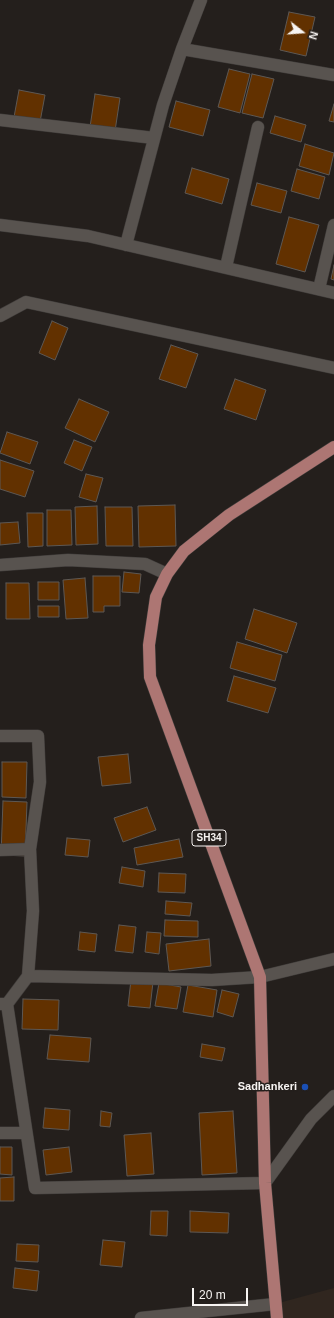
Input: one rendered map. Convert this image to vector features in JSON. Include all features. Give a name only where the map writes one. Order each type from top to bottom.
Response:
[{"type":"main road","name":"SH34","points":[[276,1318],[265,1183],[260,977],[150,677],[149,645],[156,597],[167,574],[184,551],[229,514],[334,447]]},
{"type":"street","points":[[126,245],[163,105],[201,0]]},
{"type":"street","points":[[182,49],[334,75]]},
{"type":"street","points":[[0,120],[154,138]]},
{"type":"street","points":[[226,267],[258,127]]},
{"type":"street","points":[[319,289],[334,225]]},
{"type":"street","points":[[0,226],[88,236],[334,293]]},
{"type":"street","points":[[0,316],[26,302],[334,368]]},
{"type":"street","points":[[0,565],[68,560],[145,564],[167,574]]},
{"type":"street","points":[[0,736],[38,736],[40,782],[30,849],[33,911],[28,976],[4,1004],[35,1188],[265,1183],[311,1119],[334,1096]]},
{"type":"street","points":[[0,850],[30,849]]},
{"type":"street","points":[[28,976],[212,980],[260,977],[334,960]]},
{"type":"street","points":[[0,1133],[26,1133]]},
{"type":"street","points":[[141,1318],[275,1304]]},
{"type":"shaded area","points":[[334,1288],[334,1318],[277,1318],[275,1304]]},
{"type":"building","points":[[289,12],[315,17],[306,56],[280,50]]},
{"type":"building","points":[[229,69],[250,74],[240,113],[218,107]]},
{"type":"building","points":[[252,74],[274,79],[263,118],[242,113]]},
{"type":"building","points":[[19,90],[45,95],[40,122],[14,117]]},
{"type":"building","points":[[95,94],[120,98],[115,131],[90,127]]},
{"type":"building","points":[[176,101],[210,110],[203,136],[169,127]]},
{"type":"building","points":[[334,104],[334,122],[329,121]]},
{"type":"building","points":[[275,116],[306,125],[301,142],[270,133]]},
{"type":"building","points":[[305,144],[334,153],[329,175],[299,166]]},
{"type":"building","points":[[192,168],[229,179],[222,204],[185,193]]},
{"type":"building","points":[[297,169],[325,177],[319,199],[291,191]]},
{"type":"building","points":[[257,183],[287,191],[281,213],[251,205]]},
{"type":"building","points":[[289,217],[319,225],[305,272],[276,264]]},
{"type":"building","points":[[334,265],[334,280],[331,279]]},
{"type":"building","points":[[52,321],[68,328],[55,360],[39,353]]},
{"type":"building","points":[[171,345],[198,354],[186,388],[159,379]]},
{"type":"building","points":[[235,379],[266,390],[256,420],[224,409]]},
{"type":"building","points":[[79,399],[109,412],[95,442],[65,428]]},
{"type":"building","points":[[7,432],[38,442],[30,464],[0,453]]},
{"type":"building","points":[[74,440],[92,447],[82,471],[64,463]]},
{"type":"building","points":[[0,460],[34,471],[25,497],[0,489]]},
{"type":"building","points":[[86,474],[103,478],[96,502],[79,497]]},
{"type":"building","points":[[175,505],[176,546],[139,547],[138,506]]},
{"type":"building","points":[[97,506],[98,544],[76,545],[75,507]]},
{"type":"building","points":[[105,507],[132,507],[133,546],[106,546]]},
{"type":"building","points":[[47,510],[71,510],[72,545],[47,546]]},
{"type":"building","points":[[27,513],[43,513],[43,546],[28,547]]},
{"type":"building","points":[[18,522],[20,543],[0,545],[0,523]]},
{"type":"building","points":[[124,572],[141,574],[139,593],[122,592]]},
{"type":"building","points":[[93,576],[120,576],[120,606],[104,606],[104,612],[93,612]]},
{"type":"building","points":[[85,578],[88,618],[66,619],[63,580]]},
{"type":"building","points":[[38,582],[59,582],[59,600],[38,600]]},
{"type":"building","points":[[6,583],[29,583],[30,619],[6,619]]},
{"type":"building","points":[[38,606],[59,606],[59,617],[38,617]]},
{"type":"building","points":[[254,609],[297,623],[287,653],[245,639]]},
{"type":"building","points":[[237,642],[282,655],[275,681],[230,668]]},
{"type":"building","points":[[234,676],[276,688],[268,713],[227,701]]},
{"type":"building","points":[[128,754],[131,783],[102,786],[98,757]]},
{"type":"building","points":[[2,762],[27,762],[26,798],[2,797]]},
{"type":"building","points":[[3,801],[27,802],[25,856],[1,855]]},
{"type":"building","points":[[147,807],[156,830],[123,842],[114,818]]},
{"type":"building","points":[[67,838],[90,840],[88,857],[65,855]]},
{"type":"building","points":[[179,839],[183,857],[137,865],[134,848]]},
{"type":"building","points":[[122,867],[145,871],[143,887],[119,883]]},
{"type":"building","points":[[159,873],[186,874],[185,893],[158,892]]},
{"type":"building","points":[[166,901],[192,903],[190,916],[165,914]]},
{"type":"building","points":[[165,920],[198,921],[198,937],[164,936]]},
{"type":"building","points":[[119,925],[136,927],[133,953],[115,951]]},
{"type":"building","points":[[80,932],[97,934],[95,952],[78,950]]},
{"type":"building","points":[[147,932],[161,933],[159,954],[145,952]]},
{"type":"building","points":[[209,939],[211,966],[169,971],[166,944]]},
{"type":"building","points":[[131,980],[153,982],[150,1008],[128,1006]]},
{"type":"building","points":[[159,983],[181,987],[177,1009],[155,1006]]},
{"type":"building","points":[[188,985],[217,990],[213,1017],[183,1012]]},
{"type":"building","points":[[222,990],[239,994],[233,1017],[217,1012]]},
{"type":"building","points":[[23,999],[59,1000],[58,1030],[22,1029]]},
{"type":"building","points":[[50,1035],[91,1038],[89,1062],[47,1059]]},
{"type":"building","points":[[202,1044],[225,1048],[222,1061],[200,1057]]},
{"type":"building","points":[[45,1108],[70,1110],[69,1130],[43,1128]]},
{"type":"building","points":[[101,1111],[112,1113],[110,1127],[100,1126]]},
{"type":"building","points":[[233,1111],[237,1173],[202,1175],[199,1113]]},
{"type":"building","points":[[151,1133],[154,1174],[127,1176],[124,1135]]},
{"type":"building","points":[[0,1147],[12,1147],[12,1175],[0,1174]]},
{"type":"building","points":[[69,1147],[72,1172],[46,1175],[43,1150]]},
{"type":"building","points":[[14,1177],[14,1201],[0,1201],[0,1178]]},
{"type":"building","points":[[151,1211],[168,1211],[167,1236],[150,1235]]},
{"type":"building","points":[[190,1211],[229,1213],[228,1233],[190,1232]]},
{"type":"building","points":[[103,1240],[125,1242],[122,1267],[100,1265]]},
{"type":"building","points":[[17,1244],[39,1245],[38,1262],[16,1261]]},
{"type":"building","points":[[15,1268],[39,1271],[37,1291],[13,1288]]},
{"type":"place","name":"Sadhankeri","points":[[305,1087]]}]
